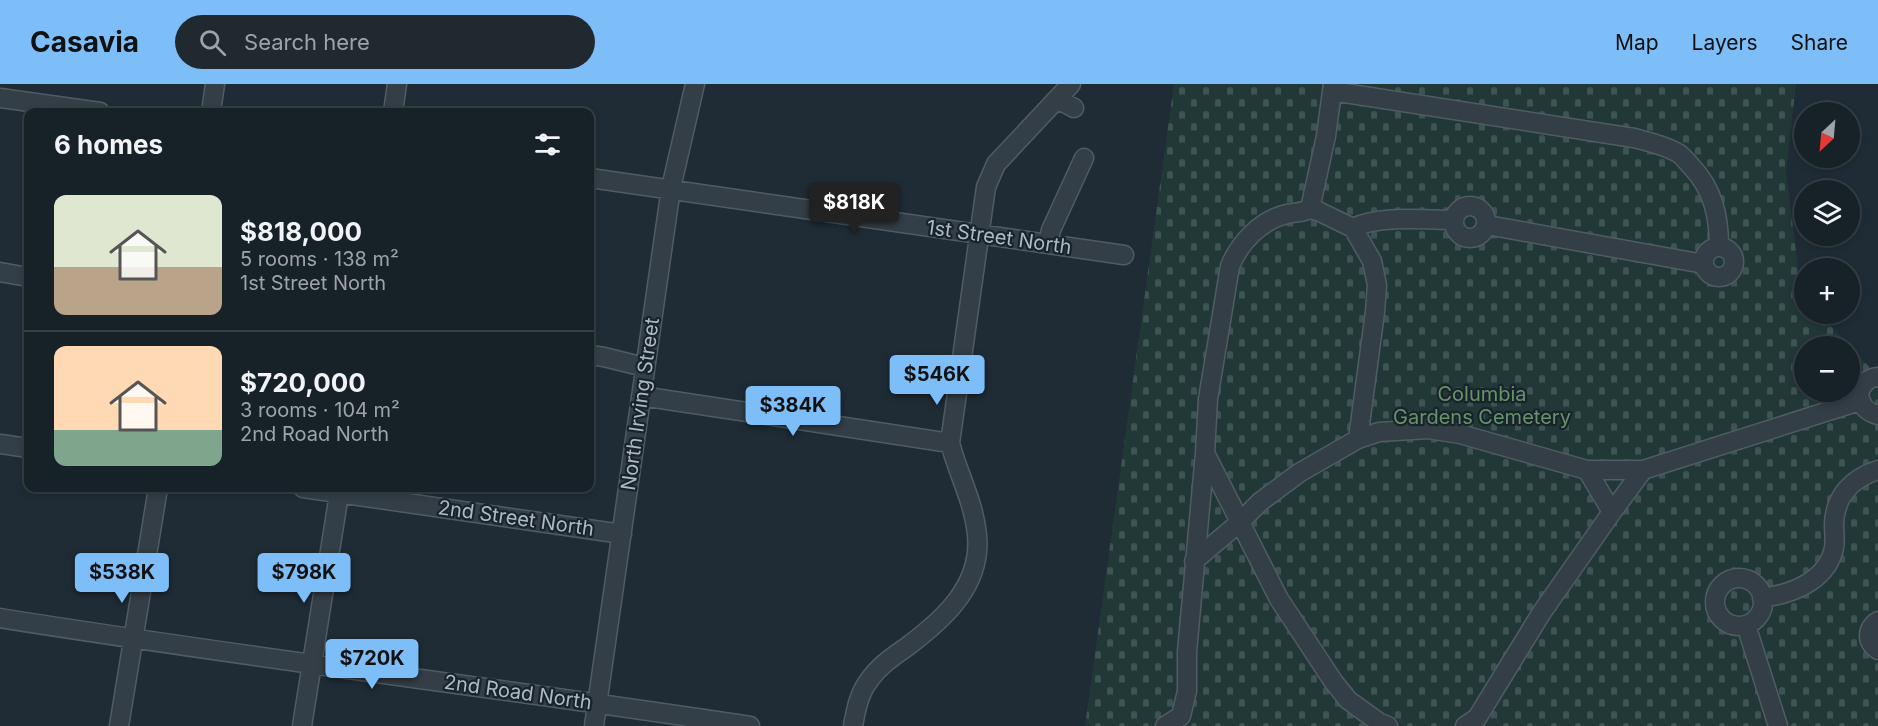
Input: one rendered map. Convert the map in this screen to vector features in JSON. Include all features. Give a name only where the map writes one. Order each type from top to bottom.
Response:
[{"type":"street","points":[[212,108],[215,84]]},
{"type":"street","points":[[394,108],[397,84]]},
{"type":"street","name":"North Irving Street","points":[[594,726],[671,188],[695,84]]},
{"type":"street","points":[[853,726],[859,698],[868,680],[879,667],[929,630],[950,611],[966,589],[976,561],[977,537],[972,504],[955,464],[950,443],[986,187],[996,164],[1071,84]]},
{"type":"street","points":[[1310,209],[1326,136],[1333,88],[1656,143],[1679,154],[1695,170],[1709,190],[1717,214],[1719,247]]},
{"type":"street","points":[[0,98],[21,92],[84,108]]},
{"type":"street","points":[[1057,99],[1074,108]]},
{"type":"street","points":[[1048,244],[1051,230],[1084,159]]},
{"type":"street","name":"1st Street North","points":[[594,178],[1124,255]]},
{"type":"street","points":[[1165,726],[1181,716],[1187,691],[1186,652],[1208,399],[1230,266],[1249,235],[1288,213],[1302,213],[1310,209],[1353,228],[1372,261],[1377,285],[1358,439]]},
{"type":"street","points":[[1353,228],[1363,223],[1394,220],[1454,220],[1456,231],[1471,239],[1481,235],[1487,225],[1704,264]]},
{"type":"street","points":[[1719,247],[1732,254],[1734,264],[1729,273],[1716,277],[1708,272],[1704,264],[1709,250],[1719,247]]},
{"type":"street","points":[[0,272],[24,276]]},
{"type":"street","points":[[594,356],[644,368]]},
{"type":"street","points":[[1860,392],[1864,383],[1878,377]]},
{"type":"street","points":[[641,396],[950,443]]},
{"type":"street","points":[[1860,401],[1867,411],[1878,415]]},
{"type":"street","points":[[1194,561],[1260,502],[1299,473],[1358,439],[1379,432],[1428,429],[1460,434],[1587,470],[1643,470],[1857,402]]},
{"type":"street","points":[[0,444],[24,447]]},
{"type":"street","points":[[1205,453],[1279,599],[1333,681],[1348,700],[1380,723],[1388,726]]},
{"type":"street","points":[[1587,470],[1612,512]]},
{"type":"street","points":[[1477,723],[1542,612],[1643,470]]},
{"type":"street","points":[[1762,598],[1783,595],[1810,582],[1822,572],[1833,552],[1834,522],[1842,495],[1861,475],[1878,470]]},
{"type":"street","points":[[119,726],[135,640],[157,492]]},
{"type":"street","points":[[302,726],[314,663],[339,492]]},
{"type":"street","name":"2nd Street North","points":[[352,492],[622,534]]},
{"type":"street","points":[[1731,580],[1747,580],[1759,590],[1762,598],[1761,611],[1752,622],[1746,625],[1730,624],[1718,614],[1716,598],[1719,590],[1731,580]]},
{"type":"street","name":"2nd Road North","points":[[0,618],[135,640],[314,663],[750,726]]},
{"type":"street","points":[[1878,621],[1871,627],[1869,637],[1872,646],[1878,650]]},
{"type":"street","points":[[1746,625],[1778,726]]},
{"type":"green space","name":"Columbia Gardens Cemetery","points":[[1174,84],[1796,84],[1786,171],[1797,258],[1794,258],[1794,324],[1829,324],[1841,336],[1794,336],[1794,402],[1860,402],[1860,357],[1874,372],[1878,371],[1878,726],[1085,726]]}]
